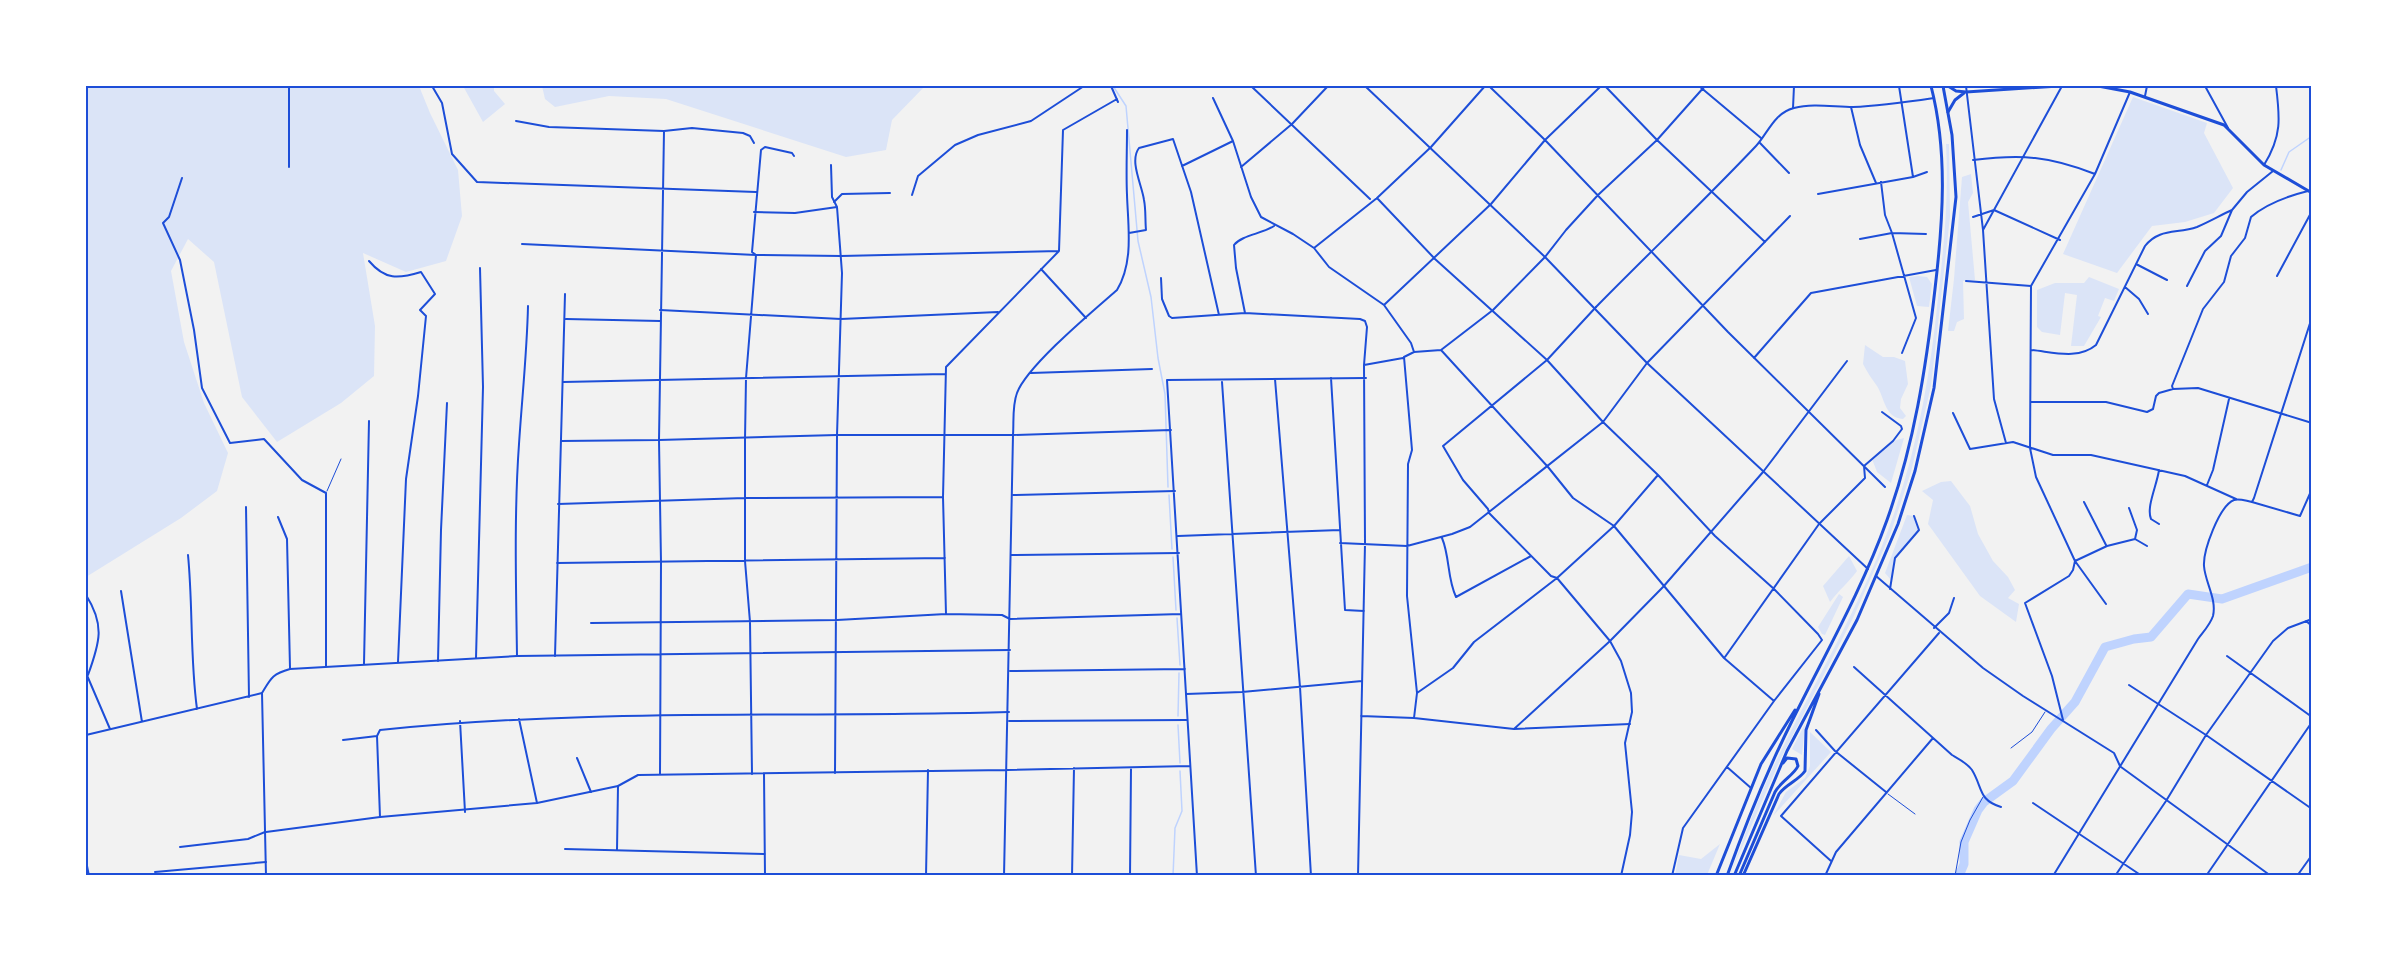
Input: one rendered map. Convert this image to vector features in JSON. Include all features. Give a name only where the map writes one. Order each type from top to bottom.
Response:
[{"type":"main road","points":[[1727,876],[1753,804],[1868,569],[1896,496],[1915,424],[1928,355],[1943,200],[1940,140],[1931,86]]},
{"type":"main road","points":[[1734,876],[1777,772],[1857,620],[1898,524],[1915,471],[1934,388],[1956,197],[1948,112],[1942,86]]},
{"type":"main road","points":[[1947,86],[1956,91],[1966,92],[2061,86]]},
{"type":"main road","points":[[2067,86],[2098,86],[2130,92],[2205,117],[2229,128],[2239,142],[2264,165],[2310,192]]},
{"type":"main road","points":[[1948,112],[1955,100],[1966,92]]},
{"type":"main road","points":[[1741,876],[1779,794],[1785,786],[1804,773],[1807,725],[1827,676]]},
{"type":"main road","points":[[1716,876],[1751,788],[1776,740],[1802,701]]},
{"type":"main road","points":[[1741,876],[1772,797],[1782,781],[1796,771],[1798,762],[1794,758],[1787,758],[1777,772]]},
{"type":"street","points":[[289,86],[289,167]]},
{"type":"street","points":[[432,86],[442,103],[452,154],[477,182],[756,192]]},
{"type":"street","points":[[912,195],[918,176],[955,146],[978,135],[1031,122],[1084,86]]},
{"type":"street","points":[[946,614],[943,436],[946,367],[1059,251],[1063,134],[1065,128],[1117,100],[1111,86]]},
{"type":"street","points":[[1251,86],[1371,200]]},
{"type":"street","points":[[1241,166],[1292,124],[1328,86]]},
{"type":"street","points":[[1365,86],[1545,257],[1647,363],[1868,569]]},
{"type":"street","points":[[1314,248],[1371,200],[1377,198],[1431,147],[1487,86],[1545,140],[1704,306],[1885,487]]},
{"type":"street","points":[[1384,305],[1491,204],[1545,140],[1603,86],[1765,242]]},
{"type":"street","points":[[1699,86],[1761,138]]},
{"type":"street","points":[[1364,365],[1404,357],[1414,352],[1442,350],[1493,309],[1545,257],[1598,195],[1657,140],[1705,86]]},
{"type":"street","points":[[1793,108],[1794,86]]},
{"type":"street","points":[[1899,86],[1913,177]]},
{"type":"street","points":[[1966,86],[1983,230],[1994,399],[2006,443]]},
{"type":"street","points":[[1983,230],[2061,86]]},
{"type":"street","points":[[2145,96],[2147,86]]},
{"type":"street","points":[[2205,86],[2229,128]]},
{"type":"street","points":[[2264,165],[2275,141],[2280,120],[2276,86]]},
{"type":"street","points":[[2106,604],[2075,561],[2036,477],[2030,448],[2031,286],[2060,240],[2095,174],[2130,92]]},
{"type":"street","points":[[1213,98],[1233,141],[1251,197],[1261,217],[1314,248],[1329,267],[1384,305],[1411,343],[1414,352]]},
{"type":"street","points":[[1621,876],[1630,835],[1632,812],[1625,743],[1630,724],[1631,693],[1621,661],[1610,641],[1557,578],[1551,576],[1489,513],[1463,480],[1443,446],[1547,360],[1652,251],[1712,193],[1783,113],[1793,108],[1832,105],[1851,107],[1934,98]]},
{"type":"street","points":[[1851,107],[1860,145],[1876,183]]},
{"type":"street","points":[[516,121],[549,127],[692,129],[743,133],[750,136],[754,143]]},
{"type":"street","points":[[660,774],[659,379],[664,130]]},
{"type":"street","points":[[1004,876],[1009,721],[1013,435],[1016,395],[1031,373],[1122,283],[1129,233],[1127,130]]},
{"type":"street","points":[[1129,233],[1146,230],[1145,210],[1136,163],[1137,150],[1173,139],[1191,192],[1219,315]]},
{"type":"street","points":[[1182,166],[1233,141]]},
{"type":"street","points":[[1759,142],[1789,173]]},
{"type":"street","points":[[752,774],[750,622],[745,561],[745,498],[746,378],[756,255],[752,252],[754,212],[760,154],[763,148],[792,153],[794,156]]},
{"type":"street","points":[[1973,160],[2032,156],[2064,162],[2095,174]]},
{"type":"street","points":[[831,165],[832,197],[837,207],[842,273],[836,499],[835,773]]},
{"type":"street","points":[[2187,286],[2205,251],[2221,236],[2232,210],[2247,192],[2273,171]]},
{"type":"street","points":[[1818,194],[1913,177],[1927,172]]},
{"type":"street","points":[[182,178],[169,217],[163,223],[180,260],[194,330],[202,388],[230,443],[264,439],[302,480],[326,493],[326,666]]},
{"type":"street","points":[[1881,183],[1885,215],[1916,318],[1902,353]]},
{"type":"street","points":[[2173,389],[2172,386],[2199,319],[2224,282],[2231,256],[2245,238],[2252,217],[2272,203],[2310,192]]},
{"type":"street","points":[[834,202],[842,194],[890,193]]},
{"type":"street","points":[[1377,198],[1435,259],[1547,360],[1603,422],[1658,475],[1744,565],[1774,589],[1822,640],[1774,700],[1683,828],[1672,876]]},
{"type":"street","points":[[754,212],[795,213],[837,207]]},
{"type":"street","points":[[1973,217],[1994,210],[2060,240]]},
{"type":"street","points":[[2030,350],[2074,354],[2087,352],[2096,345],[2152,237],[2164,232],[2197,227],[2232,210]]},
{"type":"street","points":[[2277,276],[2312,211]]},
{"type":"street","points":[[1340,543],[1407,546],[1470,527],[1603,422],[1647,363],[1790,216]]},
{"type":"street","points":[[1245,313],[1234,245],[1237,241],[1264,232],[1275,225]]},
{"type":"street","points":[[1860,239],[1892,233],[1926,234]]},
{"type":"street","points":[[522,244],[756,255],[841,256],[1059,251]]},
{"type":"street","points":[[369,261],[385,275],[402,278],[421,272],[435,294],[420,310],[426,316],[404,508],[398,662]]},
{"type":"street","points":[[2136,264],[2168,280]]},
{"type":"street","points":[[476,659],[483,387],[480,268]]},
{"type":"street","points":[[1041,269],[1086,318]]},
{"type":"street","points":[[1754,357],[1811,293],[1937,270]]},
{"type":"street","points":[[1161,278],[1162,299],[1168,316],[1176,319],[1245,313],[1360,319],[1365,321],[1367,327],[1364,365],[1366,378],[1365,544],[1358,876]]},
{"type":"street","points":[[1966,281],[2031,286]]},
{"type":"street","points":[[2125,287],[2139,299],[2148,314]]},
{"type":"street","points":[[555,656],[565,294]]},
{"type":"street","points":[[516,656],[516,515],[528,306]]},
{"type":"street","points":[[660,310],[842,319],[998,312]]},
{"type":"street","points":[[2252,502],[2312,317]]},
{"type":"street","points":[[566,319],[660,321]]},
{"type":"street","points":[[1442,350],[1574,498],[1614,526],[1662,587],[1724,658],[1774,700]]},
{"type":"street","points":[[1404,357],[1412,450],[1408,464],[1407,596],[1417,693],[1414,718]]},
{"type":"street","points":[[1514,729],[1610,641],[1712,532],[1763,472],[1846,361]]},
{"type":"street","points":[[1031,373],[1152,369]]},
{"type":"street","points":[[563,382],[945,374]]},
{"type":"street","points":[[1331,378],[1345,610],[1364,611]]},
{"type":"street","points":[[1197,876],[1186,720],[1183,614],[1167,380],[1366,378]]},
{"type":"street","points":[[1275,379],[1300,687],[1311,876]]},
{"type":"street","points":[[1222,381],[1256,876]]},
{"type":"street","points":[[2031,402],[2106,402],[2147,412],[2153,410],[2156,396],[2159,393],[2173,389],[2198,388],[2312,423]]},
{"type":"street","points":[[2207,484],[2213,470],[2229,399]]},
{"type":"street","points":[[438,661],[447,403]]},
{"type":"street","points":[[1864,466],[1893,441],[1902,429],[1882,412]]},
{"type":"street","points":[[1953,413],[1970,448],[2013,442],[2053,455],[2091,455],[2159,470],[2207,484],[2236,499],[2300,516],[2312,489]]},
{"type":"street","points":[[364,664],[369,421]]},
{"type":"street","points":[[561,441],[746,439],[837,435],[1013,435],[1171,430]]},
{"type":"street","points":[[1724,658],[1819,524],[1865,478],[1864,466]]},
{"type":"street","points":[[2159,470],[2156,489],[2148,507],[2151,519],[2159,524]]},
{"type":"street","points":[[1417,693],[1453,668],[1474,642],[1557,578],[1614,526],[1658,475]]},
{"type":"street","points":[[1013,495],[1175,491]]},
{"type":"street","points":[[558,504],[745,498],[943,497]]},
{"type":"street","points":[[2053,876],[2078,832],[2208,626],[2213,615],[2213,605],[2203,561],[2216,522],[2227,505],[2236,499]]},
{"type":"street","points":[[2084,502],[2107,546]]},
{"type":"street","points":[[246,507],[249,697]]},
{"type":"street","points":[[2129,508],[2137,530],[2135,539]]},
{"type":"street","points":[[1890,589],[1895,558],[1919,530],[1914,516]]},
{"type":"street","points":[[278,517],[287,540],[290,669]]},
{"type":"street","points":[[1177,536],[1231,536],[1340,530]]},
{"type":"street","points":[[1442,537],[1449,555],[1450,585],[1456,597],[1531,556]]},
{"type":"street","points":[[2075,561],[2107,546],[2135,539],[2147,546]]},
{"type":"street","points":[[1011,555],[1179,553]]},
{"type":"street","points":[[188,555],[197,709]]},
{"type":"street","points":[[556,563],[945,558]]},
{"type":"street","points":[[2063,720],[2052,676],[2025,603],[2069,576],[2075,561]]},
{"type":"street","points":[[1876,576],[1939,633],[1983,668],[2114,753],[2120,766],[2271,876]]},
{"type":"street","points":[[121,591],[142,722]]},
{"type":"street","points":[[86,595],[99,621],[98,641],[87,674],[110,729]]},
{"type":"street","points":[[1934,628],[1948,613],[1954,598]]},
{"type":"street","points":[[591,623],[837,620],[946,614],[1002,615],[1010,619],[1183,614]]},
{"type":"street","points":[[2115,876],[2166,801],[2206,735],[2273,641],[2288,628],[2312,619]]},
{"type":"street","points":[[2306,621],[2312,626]]},
{"type":"street","points":[[1831,861],[1781,816],[1939,633]]},
{"type":"street","points":[[266,876],[262,693],[269,678],[290,669],[516,656],[835,654],[1010,650]]},
{"type":"street","points":[[2227,656],[2312,717]]},
{"type":"street","points":[[1854,667],[1971,769],[1984,798],[1989,803],[2001,807]]},
{"type":"street","points":[[1010,671],[1185,669]]},
{"type":"street","points":[[1186,694],[1242,692],[1362,681]]},
{"type":"street","points":[[2129,685],[2206,735],[2312,809]]},
{"type":"street","points":[[86,735],[262,693]]},
{"type":"street","points":[[380,817],[377,736],[380,730],[460,721],[519,719],[1009,712]]},
{"type":"street","points":[[1361,716],[1414,718],[1514,729],[1630,724]]},
{"type":"street","points":[[519,719],[537,803]]},
{"type":"street","points":[[1009,721],[1186,720]]},
{"type":"street","points":[[460,721],[465,812]]},
{"type":"street","points":[[2206,876],[2312,722]]},
{"type":"street","points":[[1816,730],[1886,792]]},
{"type":"street","points":[[343,740],[377,736]]},
{"type":"street","points":[[1825,876],[1831,861],[1933,738]]},
{"type":"street","points":[[577,758],[591,792]]},
{"type":"street","points":[[180,847],[248,839],[265,832],[380,817],[465,812],[537,803],[618,786],[638,775],[1190,766]]},
{"type":"street","points":[[1727,767],[1751,788]]},
{"type":"street","points":[[1072,876],[1074,768]]},
{"type":"street","points":[[1130,876],[1131,768]]},
{"type":"street","points":[[926,876],[928,770]]},
{"type":"street","points":[[764,774],[765,876]]},
{"type":"street","points":[[617,850],[618,786]]},
{"type":"street","points":[[2033,803],[2142,876]]},
{"type":"street","points":[[565,849],[765,854]]},
{"type":"street","points":[[2297,876],[2312,855]]},
{"type":"street","points":[[86,861],[89,876]]},
{"type":"street","points":[[155,873],[266,862]]},
{"type":"lane","points":[[326,493],[341,459]]},
{"type":"lane","points":[[2011,748],[2032,732],[2046,710]]},
{"type":"lane","points":[[1886,792],[1915,814]]},
{"type":"lane","points":[[1955,876],[1961,842],[1975,809],[1984,798]]},
{"type":"shaded area","points":[[86,86],[419,86],[458,170],[462,216],[446,261],[406,272],[363,253],[375,326],[374,376],[341,403],[277,442],[242,397],[214,262],[188,239],[171,271],[184,342],[204,403],[228,453],[217,491],[181,518],[86,577]]},
{"type":"shaded area","points":[[463,86],[494,86],[494,91],[505,104],[483,122]]},
{"type":"shaded area","points":[[542,86],[925,86],[892,120],[886,150],[846,157],[666,99],[609,96],[555,107],[545,99]]},
{"type":"shaded area","points":[[2133,97],[2207,123],[2204,133],[2233,188],[2214,213],[2185,222],[2152,226],[2117,273],[2063,254]]},
{"type":"shaded area","points":[[1946,144],[1949,144],[1950,217],[1931,386],[1911,472],[1890,535],[1853,618],[1781,758],[1730,875],[1773,768],[1876,561],[1906,475],[1926,387],[1935,328],[1945,221]]},
{"type":"shaded area","points":[[1971,174],[1973,193],[1968,202],[1975,280],[1963,281],[1964,319],[1957,322],[1954,331],[1948,331],[1962,177]]},
{"type":"shaded area","points":[[1909,277],[1927,277],[1932,284],[1929,307],[1917,306]]},
{"type":"shaded area","points":[[2089,277],[2119,289],[2114,301],[2105,298],[2098,316],[2101,317],[2084,346],[2071,346],[2077,295],[2065,293],[2060,335],[2042,332],[2037,327],[2037,290],[2055,283],[2084,283]]},
{"type":"shaded area","points":[[1865,345],[1883,357],[1894,357],[1905,361],[1908,384],[1901,399],[1900,408],[1906,416],[1903,419],[1889,412],[1877,386],[1863,364]]},
{"type":"shaded area","points":[[1904,438],[1891,483],[1877,472],[1872,459],[1893,441]]},
{"type":"shaded area","points":[[1951,481],[1970,506],[1978,534],[1993,561],[2008,577],[2015,590],[2008,598],[2019,604],[2016,622],[1980,596],[1928,524],[1933,500],[1922,491],[1941,482]]},
{"type":"shaded area","points":[[1907,515],[1914,516],[1919,530],[1895,558],[1891,580],[1885,573]]},
{"type":"shaded area","points":[[1849,556],[1857,571],[1830,602],[1823,586]]},
{"type":"shaded area","points":[[1839,594],[1843,597],[1825,635],[1822,634],[1818,627]]},
{"type":"shaded area","points":[[1805,724],[1802,755],[1792,749]]},
{"type":"shaded area","points":[[1810,732],[1831,752],[1773,816],[1786,792],[1805,778],[1810,766]]},
{"type":"shaded area","points":[[1720,844],[1707,875],[1675,875],[1679,855],[1701,859]]},
{"type":"waterway","points":[[1113,86],[1126,106],[1138,241],[1151,297],[1165,394],[1168,487]]},
{"type":"waterway","points":[[2281,170],[2289,152],[2312,136]]},
{"type":"waterway","points":[[1169,495],[1172,549]]},
{"type":"waterway","points":[[1173,557],[1176,610]]},
{"type":"waterway","points":[[1959,876],[1964,864],[1964,842],[1978,810],[1984,802],[2013,781],[2051,729],[2075,702],[2105,647],[2151,637],[2188,594],[2222,599],[2312,567]]},
{"type":"waterway","points":[[1177,618],[1180,665]]},
{"type":"waterway","points":[[1178,716],[1179,673]]},
{"type":"waterway","points":[[1178,725],[1180,763]]},
{"type":"waterway","points":[[1173,876],[1175,828],[1182,811],[1180,771]]}]
